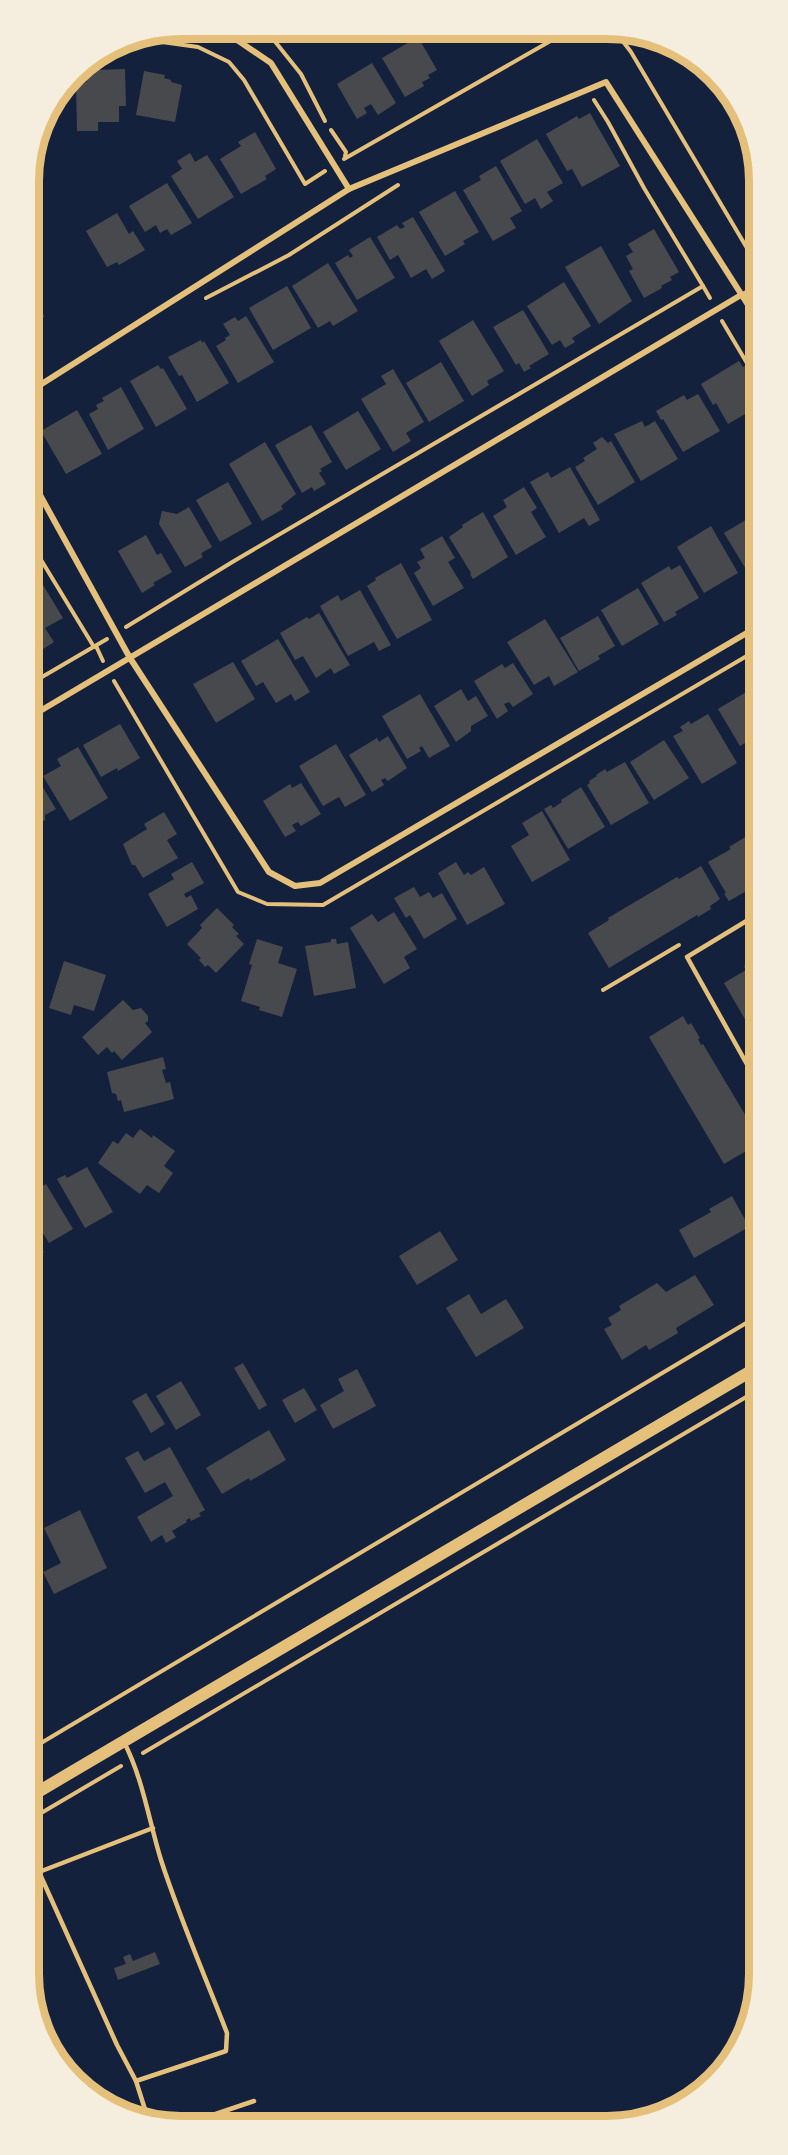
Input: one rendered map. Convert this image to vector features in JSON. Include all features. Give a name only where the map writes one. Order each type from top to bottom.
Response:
[{"type":"main road","points":[[39,1791],[749,1372]]},
{"type":"street","points":[[236,39],[271,63],[349,189]]},
{"type":"street","points":[[39,386],[349,189],[606,82],[749,307]]},
{"type":"street","points":[[39,712],[741,295]]},
{"type":"street","points":[[39,493],[130,658],[269,872],[295,886],[320,883],[749,632]]},
{"type":"lane","points":[[741,295],[749,290]]},
{"type":"lane","points":[[749,919],[687,957],[749,1068]]},
{"type":"lane","points":[[124,1742],[133,1759],[162,1860],[227,2033],[226,2051],[136,2082]]},
{"type":"lane","points":[[146,2111],[136,2082],[117,2046],[39,1872],[153,1828]]},
{"type":"lane","points":[[211,2116],[254,2102]]},
{"type":"path","points":[[274,39],[302,74],[327,124],[346,152],[344,159],[554,39]]},
{"type":"path","points":[[622,40],[749,251]]},
{"type":"path","points":[[157,41],[198,47],[229,62],[244,80],[305,184],[334,165]]},
{"type":"path","points":[[592,96],[714,305]]},
{"type":"path","points":[[205,299],[289,255],[406,180]]},
{"type":"path","points":[[125,628],[214,573],[703,286]]},
{"type":"path","points":[[719,315],[749,366]]},
{"type":"path","points":[[39,556],[106,666]]},
{"type":"path","points":[[39,679],[115,634]]},
{"type":"path","points":[[111,675],[238,892],[267,904],[323,905],[749,655]]},
{"type":"path","points":[[39,1744],[749,1321]]},
{"type":"path","points":[[39,1814],[749,1395]]},
{"type":"building","points":[[415,39],[419,39],[437,70],[428,75],[430,78],[422,82],[424,86],[405,97],[382,58]]},
{"type":"building","points":[[372,63],[396,103],[378,115],[371,104],[364,108],[367,113],[357,119],[337,84]]},
{"type":"building","points":[[125,69],[126,106],[119,106],[119,122],[98,122],[98,131],[77,131],[76,86],[79,83],[87,82],[87,75],[95,73],[95,70]]},
{"type":"building","points":[[144,71],[165,75],[164,78],[182,85],[175,122],[136,115]]},
{"type":"building","points":[[590,113],[620,166],[582,187],[572,169],[567,171],[546,134],[577,116],[579,119]]},
{"type":"building","points":[[255,132],[276,169],[265,176],[267,179],[241,194],[220,159],[241,146],[238,142]]},
{"type":"building","points":[[537,139],[563,183],[547,192],[553,201],[541,209],[535,198],[525,204],[500,161]]},
{"type":"building","points":[[190,153],[195,162],[207,155],[234,197],[198,219],[171,176],[182,169],[177,161]]},
{"type":"building","points":[[496,166],[522,211],[510,218],[516,228],[493,241],[463,190],[481,180],[479,176]]},
{"type":"building","points":[[167,183],[192,223],[171,235],[167,229],[160,233],[156,225],[145,232],[129,206]]},
{"type":"building","points":[[455,191],[479,232],[463,241],[465,244],[445,256],[419,212]]},
{"type":"building","points":[[39,195],[40,195],[39,228]]},
{"type":"building","points":[[117,213],[129,234],[133,231],[145,250],[119,265],[117,262],[107,267],[86,231]]},
{"type":"building","points":[[413,217],[445,271],[432,279],[426,269],[411,278],[398,255],[390,260],[377,237],[397,225],[400,229],[405,227],[402,223]]},
{"type":"building","points":[[654,229],[679,272],[670,277],[672,280],[661,286],[662,288],[644,298],[629,271],[633,269],[626,256],[633,252],[628,244]]},
{"type":"building","points":[[370,237],[395,278],[357,300],[335,263],[348,255],[350,258],[353,256],[349,250]]},
{"type":"building","points":[[601,246],[632,301],[599,324],[565,267]]},
{"type":"building","points":[[328,263],[358,311],[333,326],[330,321],[318,328],[292,286]]},
{"type":"building","points":[[564,282],[591,326],[572,338],[575,342],[565,348],[560,340],[552,345],[527,306]]},
{"type":"building","points":[[287,286],[311,328],[273,350],[249,308]]},
{"type":"building","points":[[39,296],[44,317],[39,318]]},
{"type":"building","points":[[523,310],[549,354],[529,366],[531,368],[524,372],[519,363],[516,365],[493,327]]},
{"type":"building","points":[[246,316],[274,362],[238,383],[216,346],[230,335],[223,324],[235,317],[238,321]]},
{"type":"building","points":[[473,320],[504,371],[487,381],[489,385],[472,396],[439,341]]},
{"type":"building","points":[[201,340],[202,343],[204,341],[229,383],[197,402],[182,375],[179,376],[168,357]]},
{"type":"building","points":[[739,361],[749,373],[749,412],[728,424],[716,403],[713,405],[701,384]]},
{"type":"building","points":[[441,362],[464,401],[429,422],[406,383]]},
{"type":"building","points":[[158,365],[161,369],[163,368],[187,409],[156,427],[130,381]]},
{"type":"building","points":[[393,369],[424,422],[406,433],[411,441],[393,452],[361,399],[386,384],[381,376]]},
{"type":"building","points":[[121,387],[144,429],[108,450],[89,414],[98,409],[96,405],[104,401],[102,398]]},
{"type":"building","points":[[698,394],[720,431],[683,452],[656,411],[684,395],[687,400]]},
{"type":"building","points":[[77,410],[102,454],[66,474],[41,431]]},
{"type":"building","points":[[358,411],[381,449],[346,470],[323,432]]},
{"type":"building","points":[[642,421],[645,427],[655,421],[678,459],[641,481],[614,434]]},
{"type":"building","points":[[311,425],[332,462],[320,469],[322,471],[319,473],[326,484],[314,491],[312,487],[302,493],[275,445]]},
{"type":"building","points":[[602,437],[608,443],[611,441],[635,482],[598,505],[575,467],[585,461],[583,458],[597,449],[593,443]]},
{"type":"building","points":[[265,442],[296,494],[281,506],[283,509],[262,521],[229,464]]},
{"type":"building","points":[[570,467],[600,520],[589,526],[584,518],[559,533],[530,482],[548,472],[551,478]]},
{"type":"building","points":[[228,482],[252,524],[220,542],[196,500]]},
{"type":"building","points":[[524,487],[537,508],[531,512],[546,537],[516,555],[493,516],[507,507],[503,500]]},
{"type":"building","points":[[189,507],[212,547],[201,554],[203,557],[185,567],[159,524],[162,511],[177,514]]},
{"type":"building","points":[[483,512],[508,557],[473,579],[449,537],[463,527],[462,525]]},
{"type":"building","points":[[749,518],[749,570],[747,571],[724,533]]},
{"type":"building","points":[[711,526],[738,573],[704,593],[677,547]]},
{"type":"building","points":[[146,535],[157,555],[161,553],[172,572],[153,583],[155,585],[142,593],[118,551]]},
{"type":"building","points":[[442,536],[455,558],[448,562],[464,588],[433,606],[414,573],[421,568],[417,562],[425,558],[420,549]]},
{"type":"building","points":[[401,563],[432,620],[397,639],[367,586],[376,580],[375,578]]},
{"type":"building","points":[[680,565],[699,598],[675,612],[677,615],[664,622],[641,583],[669,566],[671,570]]},
{"type":"building","points":[[39,578],[63,618],[45,628],[54,642],[39,652]]},
{"type":"building","points":[[638,588],[659,624],[622,646],[601,610]]},
{"type":"building","points":[[360,590],[391,645],[379,651],[374,642],[348,656],[320,606],[338,595],[341,601]]},
{"type":"building","points":[[319,613],[350,665],[334,674],[331,668],[316,678],[303,656],[295,660],[280,633],[307,617],[309,619]]},
{"type":"building","points":[[598,616],[615,646],[598,656],[600,659],[579,671],[560,638]]},
{"type":"building","points":[[545,619],[578,672],[554,686],[549,676],[534,685],[507,642]]},
{"type":"building","points":[[278,639],[310,692],[295,701],[291,694],[276,703],[263,682],[256,686],[241,661]]},
{"type":"building","points":[[233,662],[255,699],[216,723],[193,684]]},
{"type":"building","points":[[513,663],[533,694],[513,707],[509,702],[504,704],[508,711],[497,719],[474,681],[502,664],[505,668]]},
{"type":"building","points":[[461,689],[468,701],[476,696],[488,716],[471,726],[471,731],[456,742],[434,706]]},
{"type":"building","points":[[748,691],[749,741],[740,746],[718,709]]},
{"type":"building","points":[[420,694],[450,746],[429,758],[422,746],[419,748],[421,751],[407,759],[382,716]]},
{"type":"building","points":[[708,714],[737,763],[702,784],[673,736],[683,731],[680,727],[689,721],[691,724]]},
{"type":"building","points":[[120,724],[140,758],[118,771],[117,768],[101,777],[83,745]]},
{"type":"building","points":[[388,736],[407,768],[388,781],[385,778],[381,780],[384,785],[372,792],[349,755],[377,738],[379,742]]},
{"type":"building","points":[[664,740],[689,778],[654,800],[630,762]]},
{"type":"building","points":[[336,744],[366,795],[345,807],[339,797],[323,806],[299,766]]},
{"type":"building","points":[[78,747],[108,798],[70,821],[43,776],[61,766],[57,759]]},
{"type":"building","points":[[625,762],[649,803],[611,825],[587,785],[605,769],[607,772]]},
{"type":"building","points":[[39,781],[56,809],[45,815],[45,820],[39,824]]},
{"type":"building","points":[[301,783],[321,814],[301,826],[298,822],[292,825],[296,831],[285,837],[263,801],[290,784],[292,788]]},
{"type":"building","points":[[581,787],[605,827],[568,849],[544,809],[551,805],[553,808]]},
{"type":"building","points":[[542,811],[570,860],[532,882],[511,846],[529,835],[522,823]]},
{"type":"building","points":[[164,812],[177,834],[167,840],[178,858],[143,878],[135,865],[132,865],[123,844],[147,829],[144,824]]},
{"type":"building","points":[[749,835],[749,889],[729,901],[708,862],[731,849],[729,847]]},
{"type":"building","points":[[192,862],[204,883],[184,894],[186,898],[191,895],[198,909],[167,927],[148,894],[174,879],[171,874]]},
{"type":"building","points":[[456,862],[464,875],[468,872],[471,875],[484,867],[505,904],[467,925],[438,873]]},
{"type":"building","points":[[701,866],[720,899],[710,906],[711,909],[698,917],[697,915],[609,968],[588,933],[609,920],[608,918],[677,877],[679,879]]},
{"type":"building","points":[[414,887],[420,897],[429,892],[433,898],[442,893],[457,919],[424,939],[410,915],[406,918],[394,898]]},
{"type":"building","points":[[217,908],[234,925],[232,927],[239,934],[236,936],[244,944],[216,973],[208,965],[205,967],[199,960],[201,958],[187,944],[202,928],[200,925]]},
{"type":"building","points":[[394,912],[417,949],[404,957],[410,968],[384,984],[350,928],[372,914],[378,922]]},
{"type":"building","points":[[257,939],[283,947],[278,963],[297,969],[282,1017],[259,1010],[260,1007],[241,1001]]},
{"type":"building","points":[[331,939],[336,939],[337,944],[348,942],[356,988],[314,996],[305,946],[331,942]]},
{"type":"building","points":[[64,961],[106,975],[94,1011],[74,1005],[71,1015],[49,1008]]},
{"type":"building","points":[[749,963],[749,1019],[746,1021],[724,983],[746,970],[744,966]]},
{"type":"building","points":[[123,1000],[133,1010],[141,1008],[148,1016],[148,1021],[145,1023],[152,1032],[122,1060],[107,1047],[98,1055],[82,1037]]},
{"type":"building","points":[[683,1016],[688,1025],[691,1023],[700,1038],[698,1039],[701,1045],[703,1044],[749,1121],[749,1149],[724,1164],[649,1037]]},
{"type":"building","points":[[163,1057],[166,1069],[162,1070],[166,1083],[170,1082],[174,1099],[124,1112],[121,1100],[118,1101],[116,1094],[112,1093],[107,1072]]},
{"type":"building","points":[[140,1129],[152,1138],[153,1135],[175,1151],[164,1166],[173,1173],[159,1193],[147,1185],[140,1194],[98,1163],[113,1141],[118,1144],[126,1133],[133,1138]]},
{"type":"building","points":[[87,1167],[113,1212],[85,1228],[57,1179],[65,1175],[67,1178]]},
{"type":"building","points":[[46,1184],[73,1229],[49,1243],[39,1227],[39,1188]]},
{"type":"building","points":[[732,1196],[749,1227],[694,1258],[679,1230],[711,1212],[709,1209]]},
{"type":"building","points":[[440,1231],[458,1260],[417,1285],[399,1256]]},
{"type":"building","points":[[39,1244],[44,1252],[39,1255]]},
{"type":"building","points":[[695,1275],[714,1305],[676,1328],[678,1333],[649,1350],[646,1345],[622,1360],[604,1329],[612,1325],[608,1318],[621,1310],[619,1306],[657,1283],[666,1292]]},
{"type":"building","points":[[469,1294],[481,1314],[506,1299],[524,1328],[476,1357],[446,1308]]},
{"type":"building","points":[[243,1363],[267,1405],[259,1410],[234,1368]]},
{"type":"building","points":[[357,1369],[376,1406],[333,1429],[320,1405],[344,1391],[338,1379]]},
{"type":"building","points":[[181,1381],[201,1415],[176,1430],[156,1396]]},
{"type":"building","points":[[304,1388],[317,1410],[295,1423],[282,1400]]},
{"type":"building","points":[[146,1393],[165,1424],[151,1433],[132,1401]]},
{"type":"building","points":[[269,1430],[286,1460],[222,1494],[206,1468]]},
{"type":"building","points":[[170,1447],[205,1510],[199,1513],[201,1516],[191,1521],[190,1518],[186,1520],[187,1522],[172,1531],[176,1537],[166,1543],[162,1535],[151,1542],[137,1517],[173,1496],[165,1482],[145,1493],[125,1458],[138,1451],[144,1461]]},
{"type":"building","points":[[80,1510],[107,1568],[54,1594],[43,1572],[61,1563],[44,1528]]},
{"type":"building","points":[[155,1952],[160,1964],[118,1980],[114,1968],[126,1964],[123,1957],[130,1954],[133,1961]]}]
